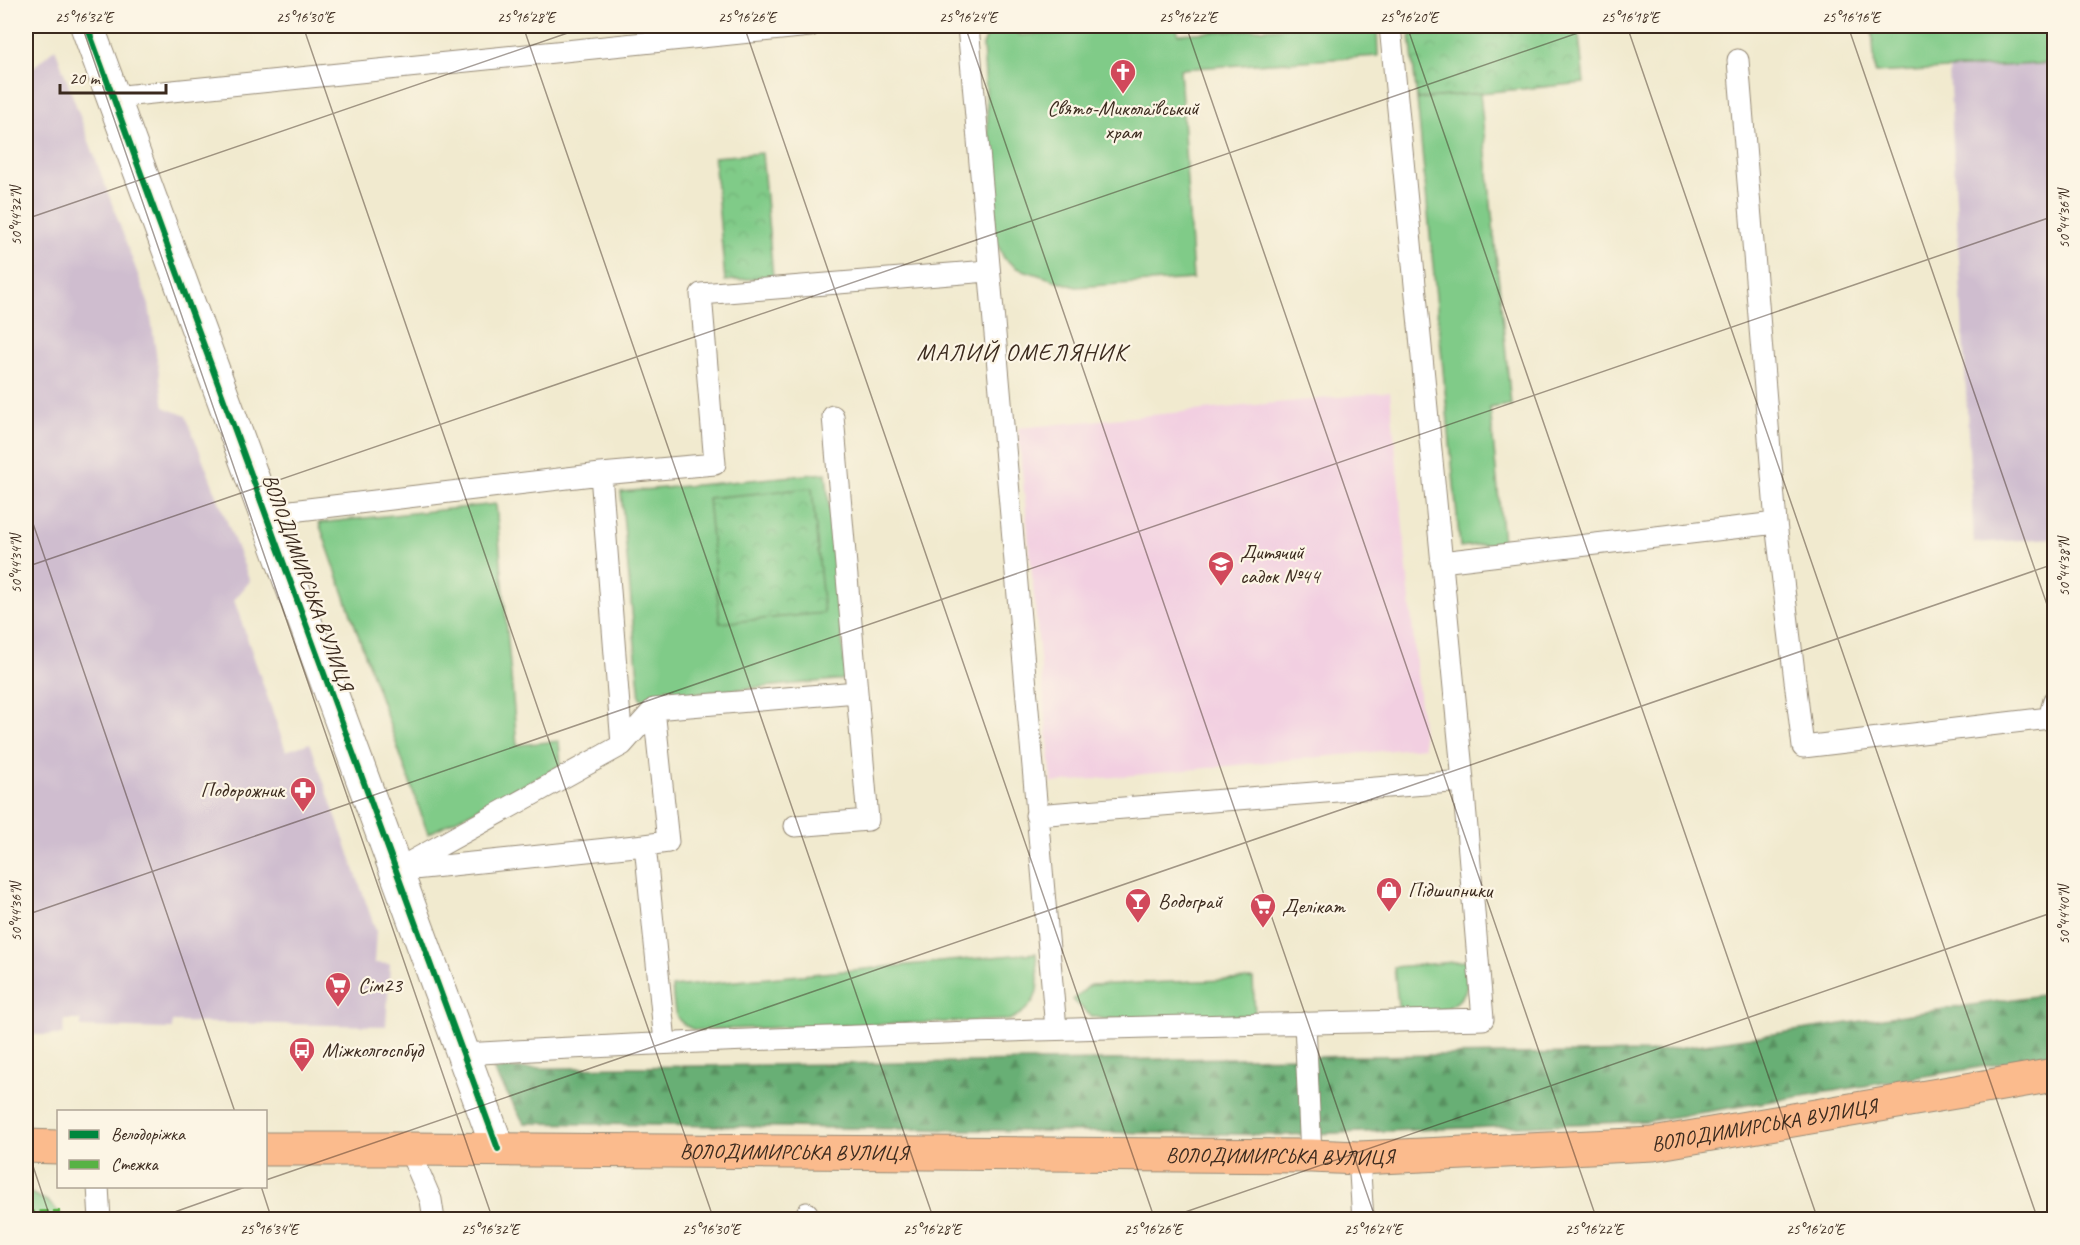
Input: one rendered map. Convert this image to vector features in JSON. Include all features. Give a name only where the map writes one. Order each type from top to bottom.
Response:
[{"type":"main road","name":"ВОЛОДИМИРСЬКА ВУЛИЦЯ","points":[[267,1149],[498,1149],[1359,1158],[1653,1143],[2055,1075]]},
{"type":"main road","points":[[26,1146],[57,1147]]},
{"type":"street","name":"ВОЛОДИМИРСЬКА ВУЛИЦЯ","points":[[87,26],[498,1149]]},
{"type":"lane","points":[[113,97],[810,26]]},
{"type":"lane","points":[[968,26],[1056,1029]]},
{"type":"lane","points":[[464,1054],[665,1042],[1056,1029],[1483,1019],[1463,781],[1390,26]]},
{"type":"lane","points":[[1738,60],[1776,523],[1803,747],[2049,718],[2055,700]]},
{"type":"lane","points":[[266,514],[601,474],[715,464],[701,294],[988,271]]},
{"type":"lane","points":[[795,826],[868,820],[833,416]]},
{"type":"lane","points":[[601,474],[622,745]]},
{"type":"lane","points":[[1442,562],[1776,523]]},
{"type":"lane","points":[[396,870],[622,745],[654,710],[857,692]]},
{"type":"lane","points":[[396,870],[668,842],[654,710]]},
{"type":"lane","points":[[1036,815],[1463,781]]},
{"type":"lane","points":[[645,845],[665,1042]]},
{"type":"lane","points":[[1305,1023],[1311,1156]]},
{"type":"lane","points":[[409,1149],[431,1200],[434,1220]]},
{"type":"lane","points":[[1359,1158],[1363,1220]]},
{"type":"lane","points":[[98,1188],[100,1220]]},
{"type":"shaded area","name":"Міжколгоспбуд","points":[[55,48],[149,305],[164,407],[186,416],[250,581],[234,600],[286,751],[310,743],[376,931],[374,963],[390,964],[386,1026],[172,1022],[172,1029],[81,1027],[80,1020],[64,1020],[63,1035],[26,1035],[26,74]]},
{"type":"shaded area","points":[[2054,63],[2054,538],[1974,543],[1949,69]]},
{"type":"shaded area","name":"Дитячий садок №44","points":[[1390,392],[1424,747],[1052,783],[1018,428]]},
{"type":"green space","points":[[997,26],[1018,26],[1019,35],[1055,33],[1055,26],[1177,26],[1178,34],[1309,26],[1377,26],[1378,56],[1180,69],[1193,279],[1076,287],[1017,268],[1004,258],[995,239],[983,45],[989,31]]},
{"type":"green space","points":[[1510,26],[1578,26],[1584,83],[1417,99],[1410,35]]},
{"type":"green space","points":[[1872,26],[2054,26],[2054,63],[1875,73]]},
{"type":"green space","points":[[1480,93],[1511,405],[1490,408],[1503,542],[1460,547],[1417,99]]},
{"type":"green space","points":[[762,153],[773,277],[725,281],[714,157]]},
{"type":"green space","points":[[826,473],[846,679],[640,699],[621,492]]},
{"type":"green space","points":[[812,488],[824,613],[720,623],[708,498]]},
{"type":"green space","points":[[496,504],[517,745],[559,741],[561,766],[428,834],[319,523]]},
{"type":"green space","points":[[1036,953],[1038,984],[1033,1001],[1028,1008],[1009,1020],[695,1030],[687,1027],[678,1019],[674,1008],[672,987]]},
{"type":"green space","points":[[1466,961],[1467,986],[1454,1004],[1437,1011],[1399,1014],[1394,967]]},
{"type":"green space","points":[[1253,979],[1255,1015],[1104,1019],[1091,1016],[1073,1000],[1090,985]]},
{"type":"green space","points":[[2054,993],[2054,1055],[1649,1121],[1286,1135],[524,1123],[493,1069],[1650,1052]]},
{"type":"green space","points":[[26,1191],[47,1201],[66,1219],[26,1219]]},
{"type":"marked path","points":[[26,1213],[60,1212]]},
{"type":"cycle path","points":[[87,26],[498,1149]]},
{"type":"place","name":"Свято-Миколаївський храм","points":[[1123,95]]},
{"type":"place","name":"Дитячий садок №44","points":[[1221,587]]},
{"type":"place","name":"Подорожник","points":[[303,813]]},
{"type":"place","name":"Підшипники","points":[[1389,913]]},
{"type":"place","name":"Водограй","points":[[1138,924]]},
{"type":"place","name":"Делікат","points":[[1263,929]]},
{"type":"place","name":"Сім23","points":[[338,1008]]},
{"type":"place","name":"Міжколгоспбуд","points":[[302,1073]]},
{"type":"district","name":"МАЛИЙ ОМЕЛЯНИК","points":[[1022,352]]}]
